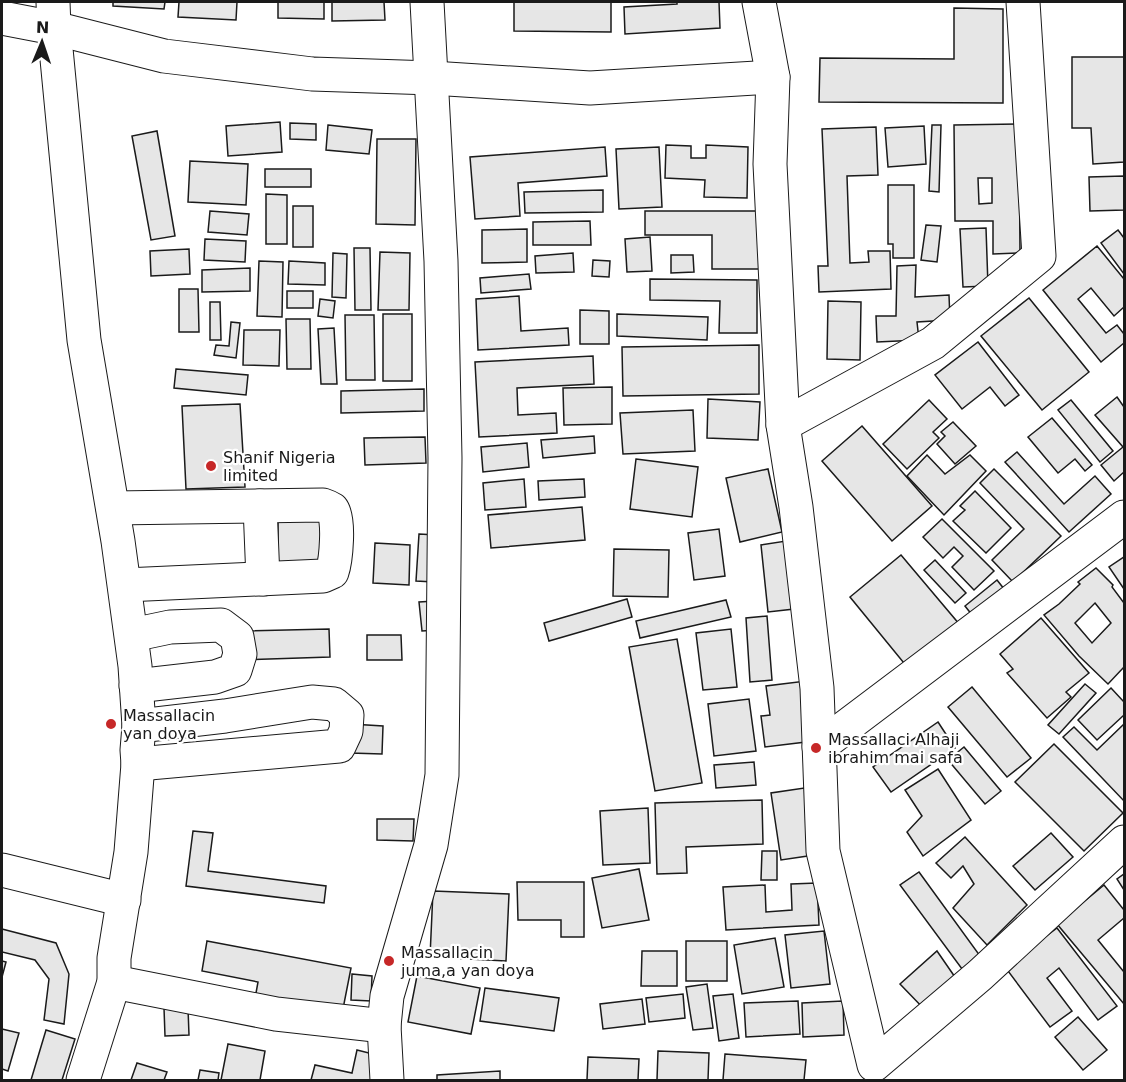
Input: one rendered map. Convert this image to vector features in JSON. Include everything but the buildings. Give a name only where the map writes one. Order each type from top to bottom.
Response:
[{"type":"street","points":[[387,1080],[384,1026],[387,996],[431,845],[442,775],[445,446],[441,261],[428,2]]},
{"type":"street","points":[[759,2],[773,76],[770,164],[783,425],[796,507],[817,688],[823,851],[875,1073],[1125,842]]},
{"type":"street","points":[[783,425],[933,343],[1039,256],[1023,2]]},
{"type":"street","points":[[53,15],[84,340],[132,635],[139,726],[131,852],[114,958],[114,982],[82,1080]]},
{"type":"street","points":[[2,18],[53,15],[164,56],[312,74],[432,78],[590,88],[773,76]]},
{"type":"street","points":[[112,508],[323,505],[332,509],[336,518],[336,564],[332,572],[323,576],[124,585]]},
{"type":"street","points":[[260,506],[263,579]]},
{"type":"street","points":[[819,747],[1125,517]]},
{"type":"street","points":[[132,635],[171,627],[221,625],[237,637],[240,654],[236,670],[215,677],[136,686]]},
{"type":"street","points":[[138,764],[339,746],[346,731],[347,716],[333,704],[312,702],[225,716],[139,726]]},
{"type":"street","points":[[2,870],[124,900]]},
{"type":"street","points":[[114,982],[276,1014],[384,1026]]},
{"type":"place","name":"Shanif Nigeria limited","points":[[211,466]]},
{"type":"place","name":"Massallacin yan doya","points":[[111,724]]},
{"type":"place","name":"Massallaci Alhaji ibrahim mai safa","points":[[816,748]]},
{"type":"place","name":"Massallacin juma,a yan doya","points":[[389,961]]}]
